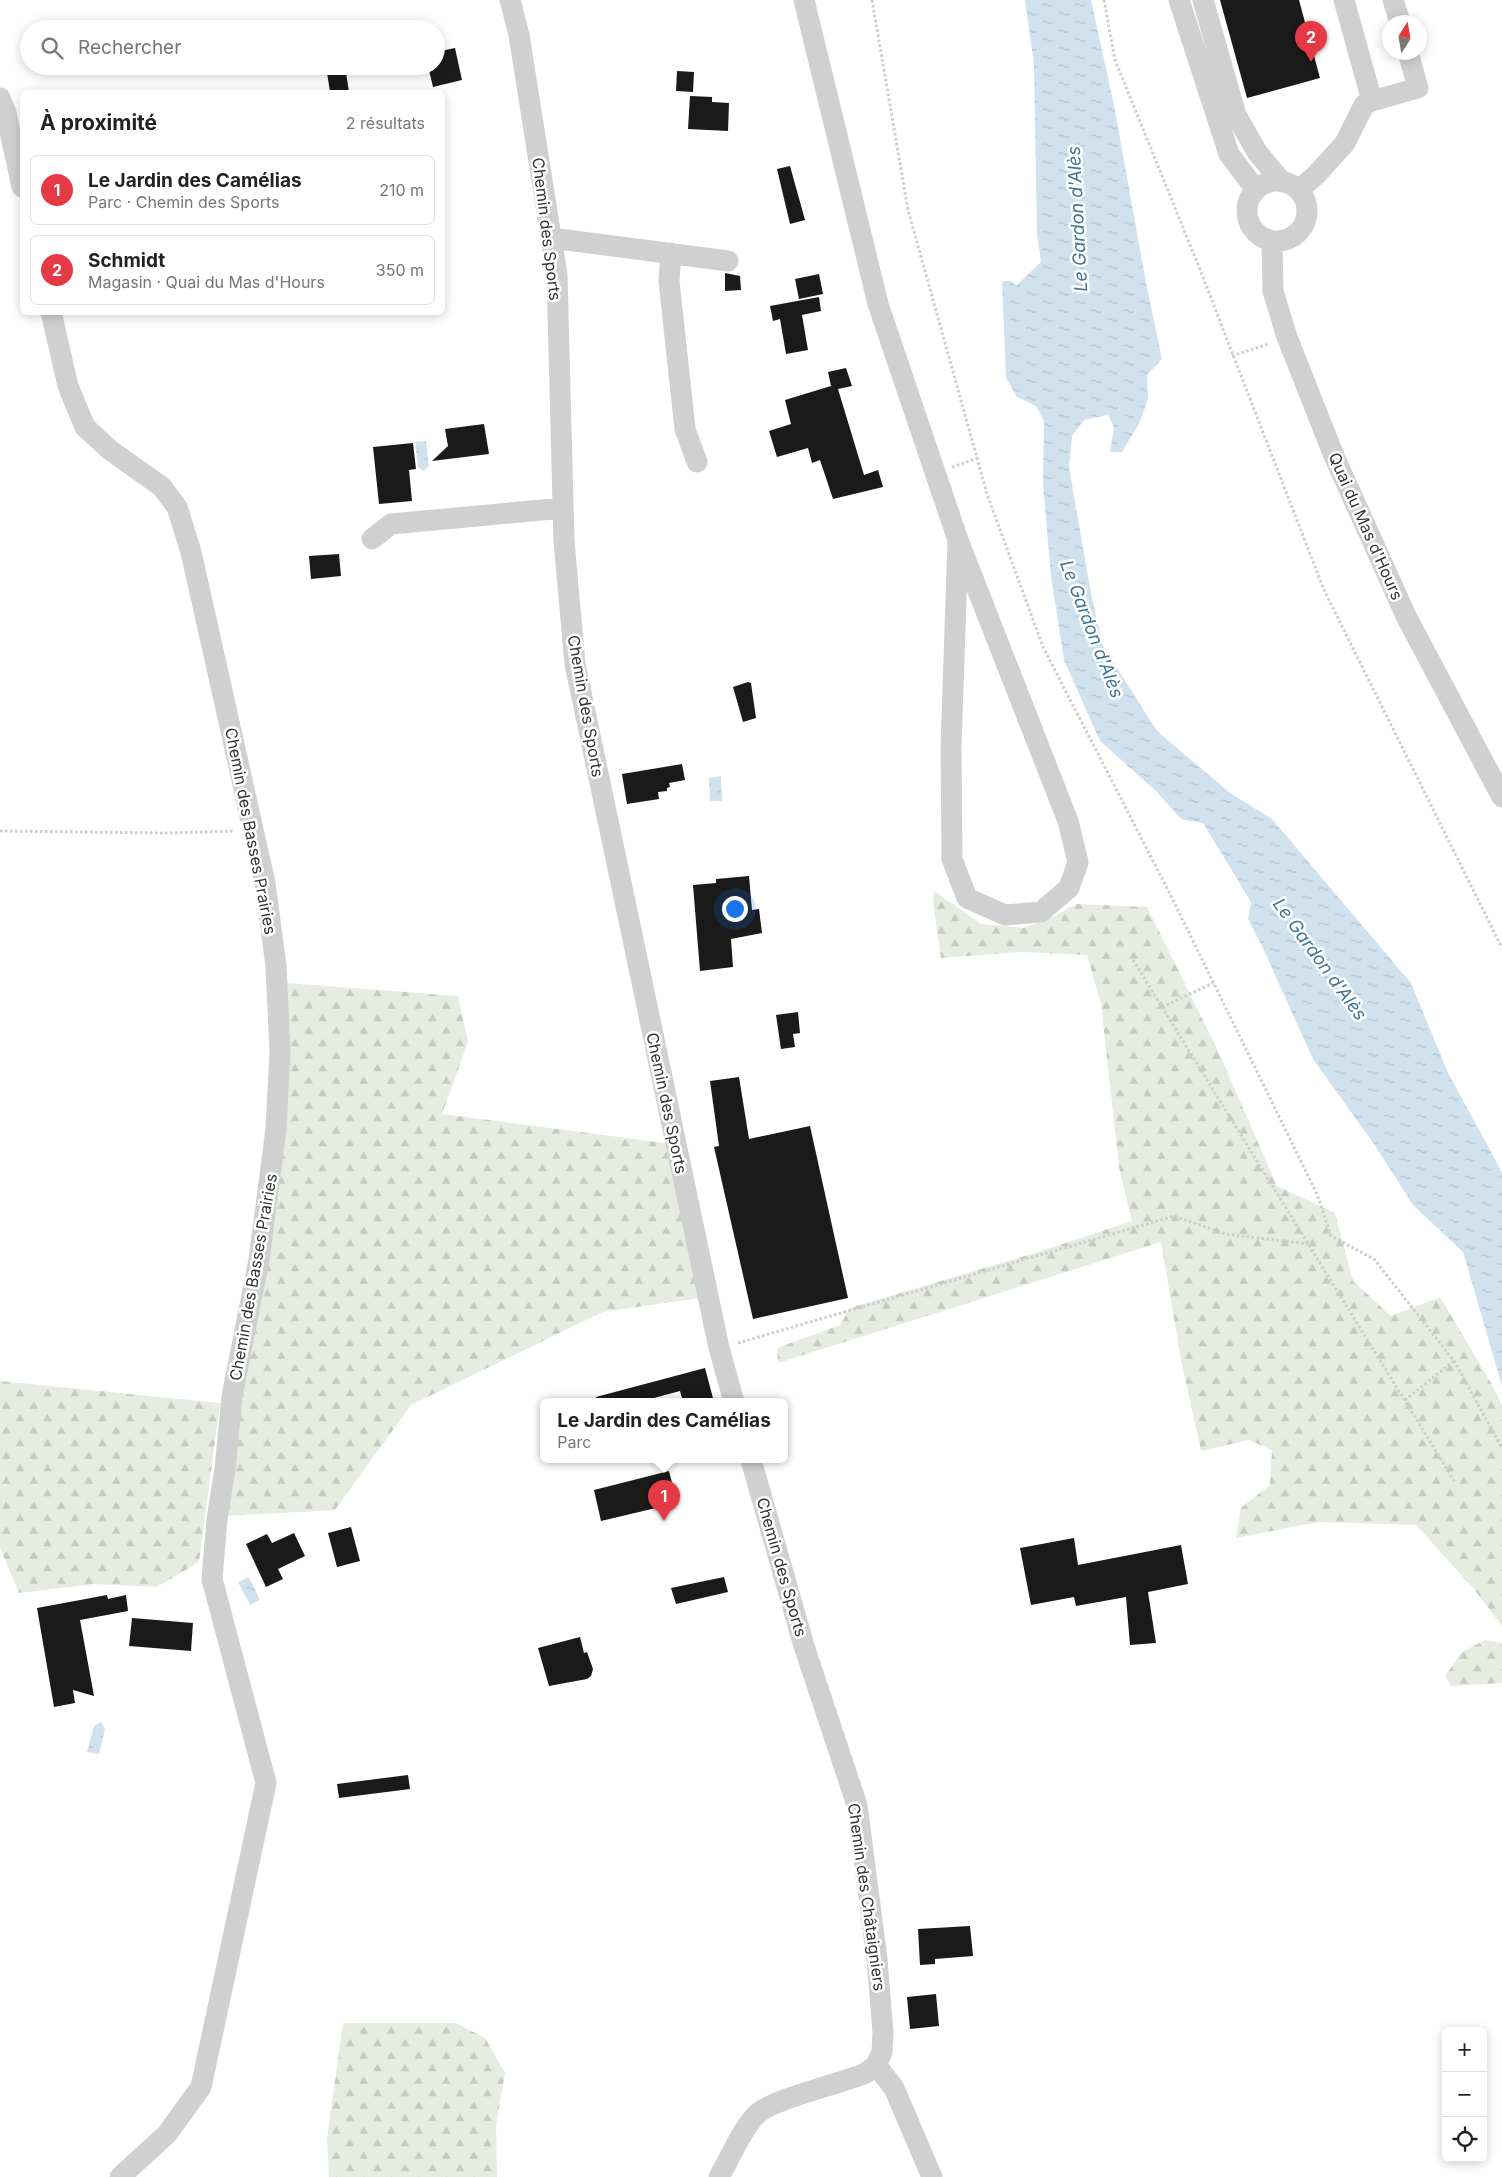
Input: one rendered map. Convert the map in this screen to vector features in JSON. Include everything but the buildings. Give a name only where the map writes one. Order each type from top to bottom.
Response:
[{"type":"street","name":"Chemin des Sports","points":[[510,0],[519,35],[557,275],[564,541],[575,664],[719,1348],[733,1398]]},
{"type":"street","points":[[804,0],[878,304],[958,540],[1068,821],[1078,862],[1069,888],[1041,912],[1005,915],[967,898],[952,859],[951,746],[958,540]]},
{"type":"street","points":[[1179,0],[1183,18],[1229,154],[1256,190]]},
{"type":"street","points":[[1204,0],[1236,115],[1257,152],[1290,186],[1307,207],[1304,225],[1291,238],[1272,241],[1256,233],[1250,225],[1247,207],[1250,198],[1256,190],[1263,184],[1290,186],[1317,174],[1346,143],[1364,105],[1418,88],[1410,60]]},
{"type":"street","points":[[1344,0],[1372,101]]},
{"type":"street","points":[[1393,0],[1398,15]]},
{"type":"street","points":[[0,98],[6,113],[20,178]]},
{"type":"street","points":[[551,238],[728,260]]},
{"type":"street","name":"Quai du Mas d'Hours","points":[[1272,241],[1273,291],[1287,337],[1334,456],[1407,618],[1502,797]]},
{"type":"street","points":[[671,253],[669,281],[684,429],[697,462]]},
{"type":"street","name":"Chemin des Basses Prairies","points":[[53,315],[68,386],[84,427],[110,450],[162,487],[177,507],[192,552],[264,883],[276,966],[280,1051],[276,1129],[259,1260],[232,1396],[225,1469],[217,1519],[212,1579],[266,1782],[201,2087],[167,2134],[120,2177]]},
{"type":"street","points":[[372,539],[391,524],[563,508]]},
{"type":"street","name":"Chemin des Sports","points":[[752,1463],[804,1646]]},
{"type":"street","name":"Chemin des Châtaigniers","points":[[804,1646],[857,1805],[877,1960],[884,2033],[882,2052],[876,2065]]},
{"type":"street","points":[[719,2177],[748,2126],[759,2112],[774,2104],[866,2074],[876,2065],[894,2088],[932,2177]]},
{"type":"path","points":[[872,0],[908,210],[988,494],[1043,647],[1213,983],[1317,1194],[1331,1236],[1374,1259],[1454,1361],[1502,1448]]},
{"type":"path","points":[[1104,0],[1115,60],[1200,267],[1232,356],[1324,590],[1502,948]]},
{"type":"path","points":[[1232,356],[1287,337]]},
{"type":"path","points":[[935,472],[978,458]]},
{"type":"path","points":[[0,831],[166,833],[253,830]]},
{"type":"path","points":[[1132,960],[1456,1482]]},
{"type":"path","points":[[1162,1007],[1213,983]]},
{"type":"path","points":[[719,1348],[1174,1216],[1226,1234],[1308,1244]]},
{"type":"path","points":[[1405,1400],[1454,1361]]},
{"type":"green space","points":[[934,891],[981,924],[1024,928],[1053,917],[1076,904],[1147,907],[1218,1051],[1277,1186],[1335,1213],[1353,1281],[1391,1316],[1440,1297],[1490,1381],[1502,1405],[1502,1626],[1474,1589],[1416,1525],[1318,1522],[1236,1538],[1241,1508],[1270,1485],[1272,1450],[1249,1440],[1201,1451],[1181,1360],[1161,1242],[778,1363],[777,1348],[840,1325],[850,1308],[1038,1252],[1132,1221],[1119,1167],[1101,1004],[1087,955],[1020,952],[941,958],[933,902]]},
{"type":"green space","points":[[287,983],[458,996],[468,1042],[442,1114],[665,1143],[699,1298],[603,1312],[411,1405],[335,1510],[224,1516]]},
{"type":"green space","points":[[0,1381],[220,1403],[199,1562],[157,1587],[94,1584],[19,1593],[0,1548]]},
{"type":"green space","points":[[1485,1640],[1502,1643],[1502,1683],[1451,1686],[1445,1676],[1462,1652]]},
{"type":"green space","points":[[343,2023],[456,2023],[485,2038],[505,2073],[496,2126],[497,2177],[329,2177],[327,2139]]},
{"type":"water","name":"Le Gardon d'Alès","points":[[1025,0],[1091,0],[1114,105],[1146,283],[1162,359],[1147,375],[1148,399],[1140,422],[1122,452],[1110,452],[1114,427],[1108,415],[1084,420],[1072,436],[1069,467],[1091,594],[1103,646],[1157,731],[1230,793],[1272,819],[1411,983],[1448,1073],[1502,1172],[1502,1386],[1463,1252],[1413,1205],[1374,1144],[1313,1059],[1248,919],[1251,902],[1203,823],[1181,819],[1157,792],[1100,741],[1064,660],[1051,576],[1043,484],[1044,421],[1036,406],[1017,397],[1006,378],[1002,281],[1011,281],[1016,286],[1041,262],[1037,235],[1034,64]]},
{"type":"water","points":[[426,441],[429,466],[423,471],[418,467],[415,442]]},
{"type":"water","points":[[721,776],[722,801],[710,801],[709,778]]},
{"type":"water","points":[[249,1577],[260,1600],[250,1605],[238,1582]]},
{"type":"water","points":[[101,1722],[105,1729],[99,1754],[87,1752],[94,1726]]},
{"type":"place","name":"Schmidt","points":[[1311,62]]},
{"type":"place","name":"Le Jardin des Camélias","points":[[664,1521]]}]
